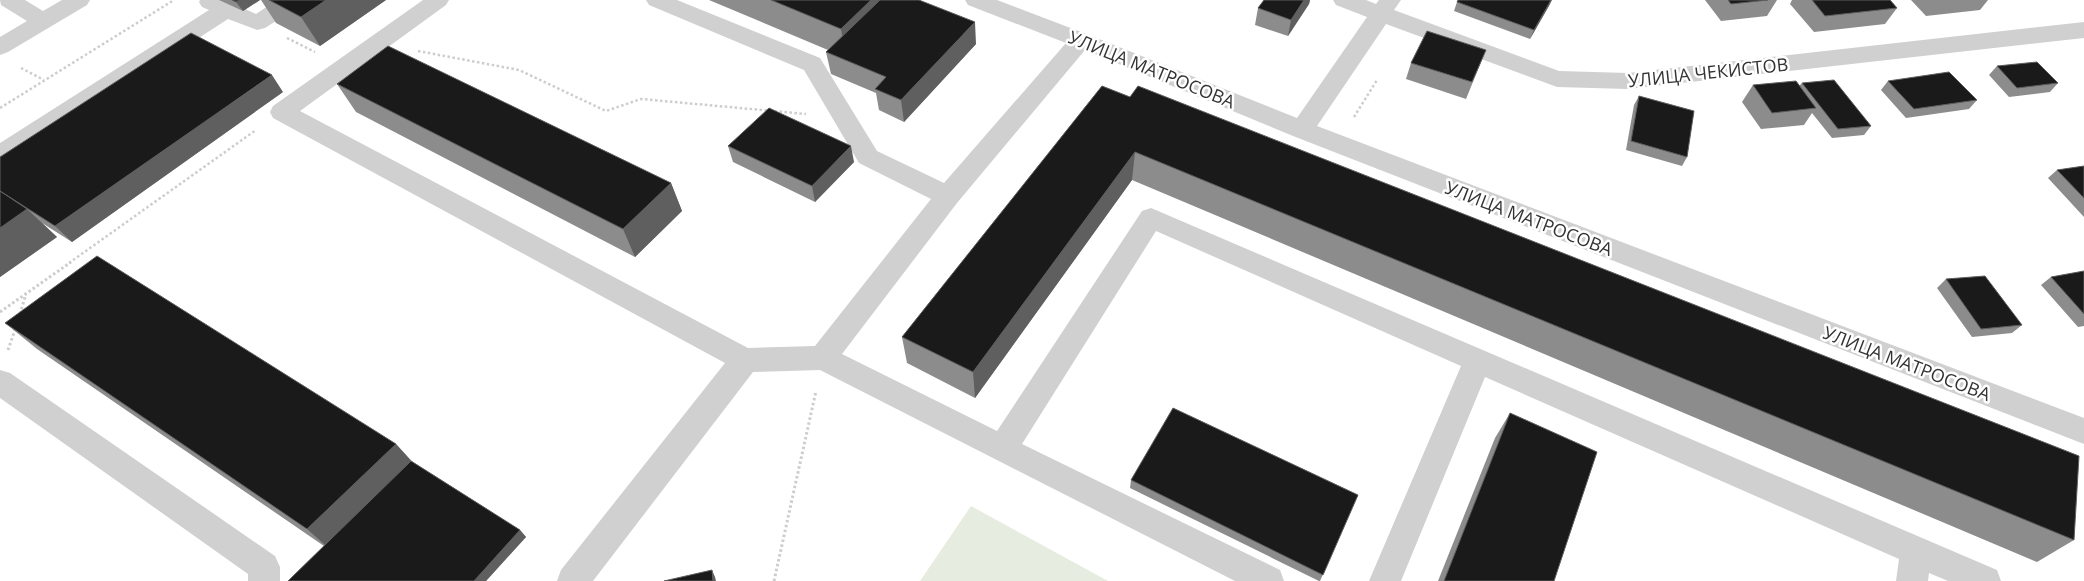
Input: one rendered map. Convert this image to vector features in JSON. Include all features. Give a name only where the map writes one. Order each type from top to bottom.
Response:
[{"type":"street","points":[[9,0],[43,21]]},
{"type":"street","points":[[0,47],[79,0]]},
{"type":"street","points":[[0,155],[216,5],[257,23],[293,0]]},
{"type":"street","points":[[438,0],[282,112],[746,360],[823,358],[1268,581]]},
{"type":"street","points":[[657,0],[812,64],[868,157],[948,196]]},
{"type":"street","name":"УЛИЦА МАТРОСОВА","points":[[976,0],[1081,40],[1302,130],[2084,431]]},
{"type":"street","name":"УЛИЦА ЧЕКИСТОВ","points":[[1344,0],[1386,6],[1557,80],[1628,81],[2084,30]]},
{"type":"street","points":[[1302,130],[1386,6]]},
{"type":"street","points":[[823,358],[948,196],[1081,40]]},
{"type":"street","points":[[1002,449],[1152,218],[1478,360],[1914,566],[1984,581]]},
{"type":"street","points":[[573,581],[746,360]]},
{"type":"street","points":[[1385,581],[1478,360]]},
{"type":"street","points":[[3,370],[264,566],[264,581]]},
{"type":"path","points":[[0,108],[174,0]]},
{"type":"path","points":[[257,23],[344,67]]},
{"type":"path","points":[[377,43],[518,70],[606,111],[641,99],[844,117]]},
{"type":"path","points":[[0,312],[282,112]]},
{"type":"path","points":[[3,370],[26,293]]},
{"type":"path","points":[[774,581],[823,358]]},
{"type":"shaded area","points":[[971,506],[1108,581],[920,581]]},
{"type":"building","points":[[269,0],[326,0],[301,17]]},
{"type":"building","points":[[771,0],[871,0],[841,29]]},
{"type":"building","points":[[880,0],[919,0],[975,22],[901,100],[875,89],[886,77],[826,52]]},
{"type":"building","points":[[1264,0],[1304,0],[1291,20],[1258,8]]},
{"type":"building","points":[[1458,0],[1551,0],[1534,30],[1457,2]]},
{"type":"building","points":[[1728,0],[1768,0],[1731,4]]},
{"type":"building","points":[[1812,0],[1890,0],[1897,8],[1825,16]]},
{"type":"building","points":[[1427,31],[1486,50],[1472,82],[1411,63]]},
{"type":"building","points":[[191,33],[272,75],[55,226],[0,191],[0,157]]},
{"type":"building","points":[[388,46],[671,183],[623,229],[337,84]]},
{"type":"building","points":[[2037,62],[2058,83],[2017,88],[1997,66]]},
{"type":"building","points":[[1949,72],[1977,100],[1914,109],[1888,81]]},
{"type":"building","points":[[1834,80],[1871,126],[1838,129],[1802,83]]},
{"type":"building","points":[[1796,81],[1816,108],[1772,113],[1753,85]]},
{"type":"building","points":[[1102,86],[1130,97],[1138,86],[2079,456],[2074,540],[1135,152],[973,372],[902,337]]},
{"type":"building","points":[[1639,96],[1694,111],[1687,157],[1631,141]]},
{"type":"building","points":[[769,108],[851,146],[812,186],[728,146]]},
{"type":"building","points":[[2084,166],[2084,198],[2057,170]]},
{"type":"building","points":[[0,191],[27,209],[0,228]]},
{"type":"building","points":[[97,256],[396,444],[307,529],[5,323]]},
{"type":"building","points":[[2084,271],[2084,314],[2051,277]]},
{"type":"building","points":[[1985,276],[2022,325],[1981,329],[1946,279]]},
{"type":"building","points":[[1173,408],[1358,495],[1323,575],[1131,480]]},
{"type":"building","points":[[1510,413],[1597,452],[1554,581],[1444,581]]},
{"type":"building","points":[[411,461],[520,530],[474,581],[288,581]]},
{"type":"building","points":[[712,570],[713,581],[664,581]]}]
